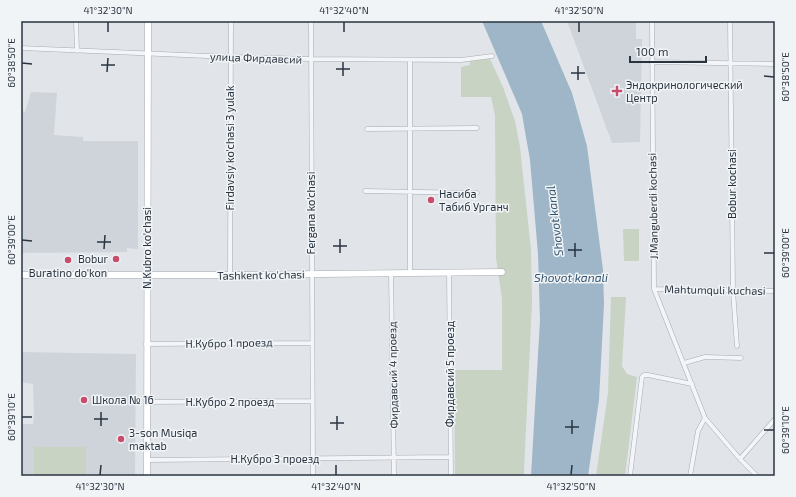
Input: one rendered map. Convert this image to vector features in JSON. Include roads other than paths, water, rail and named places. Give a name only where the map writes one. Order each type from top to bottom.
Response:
[{"type":"street","points":[[76,21],[77,51]]},
{"type":"street","name":"N.Kubro ko'chasi","points":[[147,476],[146,344],[148,21]]},
{"type":"street","name":"Firdavsiy ko'chasi 3 yulak","points":[[230,21],[230,276]]},
{"type":"street","name":"Fergana ko'chasi","points":[[311,21],[313,476]]},
{"type":"street","name":"J.Manguberdi kochasi","points":[[652,21],[654,289],[706,418],[740,459],[757,476]]},
{"type":"street","name":"Bobur kochasi","points":[[730,21],[733,291],[737,346]]},
{"type":"street","name":"улица Фирдавсий","points":[[21,48],[311,59],[461,60],[492,56]]},
{"type":"street","points":[[410,60],[410,273]]},
{"type":"street","points":[[652,62],[775,64]]},
{"type":"street","points":[[366,129],[477,128]]},
{"type":"street","points":[[365,191],[477,193]]},
{"type":"street","name":"Фирдавсий 5 проезд","points":[[449,272],[451,476]]},
{"type":"street","name":"Tashkent ko'chasi","points":[[21,275],[147,274],[230,276],[502,272]]},
{"type":"street","name":"Фирдавсий 4 проезд","points":[[391,273],[394,476]]},
{"type":"street","name":"Mahtumquli kuchasi","points":[[654,289],[775,291]]},
{"type":"street","name":"Н.Кубро 1 проезд","points":[[146,344],[312,342]]},
{"type":"street","points":[[684,363],[705,357],[741,358]]},
{"type":"street","points":[[630,476],[642,377],[644,375],[648,375],[692,384]]},
{"type":"street","name":"Н.Кубро 2 проезд","points":[[147,402],[312,401]]},
{"type":"street","points":[[690,476],[698,431],[706,418]]},
{"type":"street","points":[[740,459],[774,421]]},
{"type":"street","name":"Н.Кубро 3 проезд","points":[[147,460],[450,458]]},
{"type":"water","name":"Shovot kanali","points":[[482,21],[541,21],[572,93],[587,146],[603,270],[604,304],[599,400],[588,476],[531,476],[540,320],[538,254],[530,160],[522,114]]},
{"type":"place","name":"Эндокринологический Центр","points":[[617,91]]},
{"type":"place","name":"Насиба Табиб Урганч","points":[[431,200]]},
{"type":"place","name":"Bobur","points":[[116,259]]},
{"type":"place","name":"Buratino do'kon","points":[[68,260]]},
{"type":"place","name":"Школа № 16","points":[[84,400]]},
{"type":"place","name":"3-son Musiqa maktab","points":[[121,439]]},
{"type":"water label","name":"Shovot kanal","points":[[555,221]]}]
